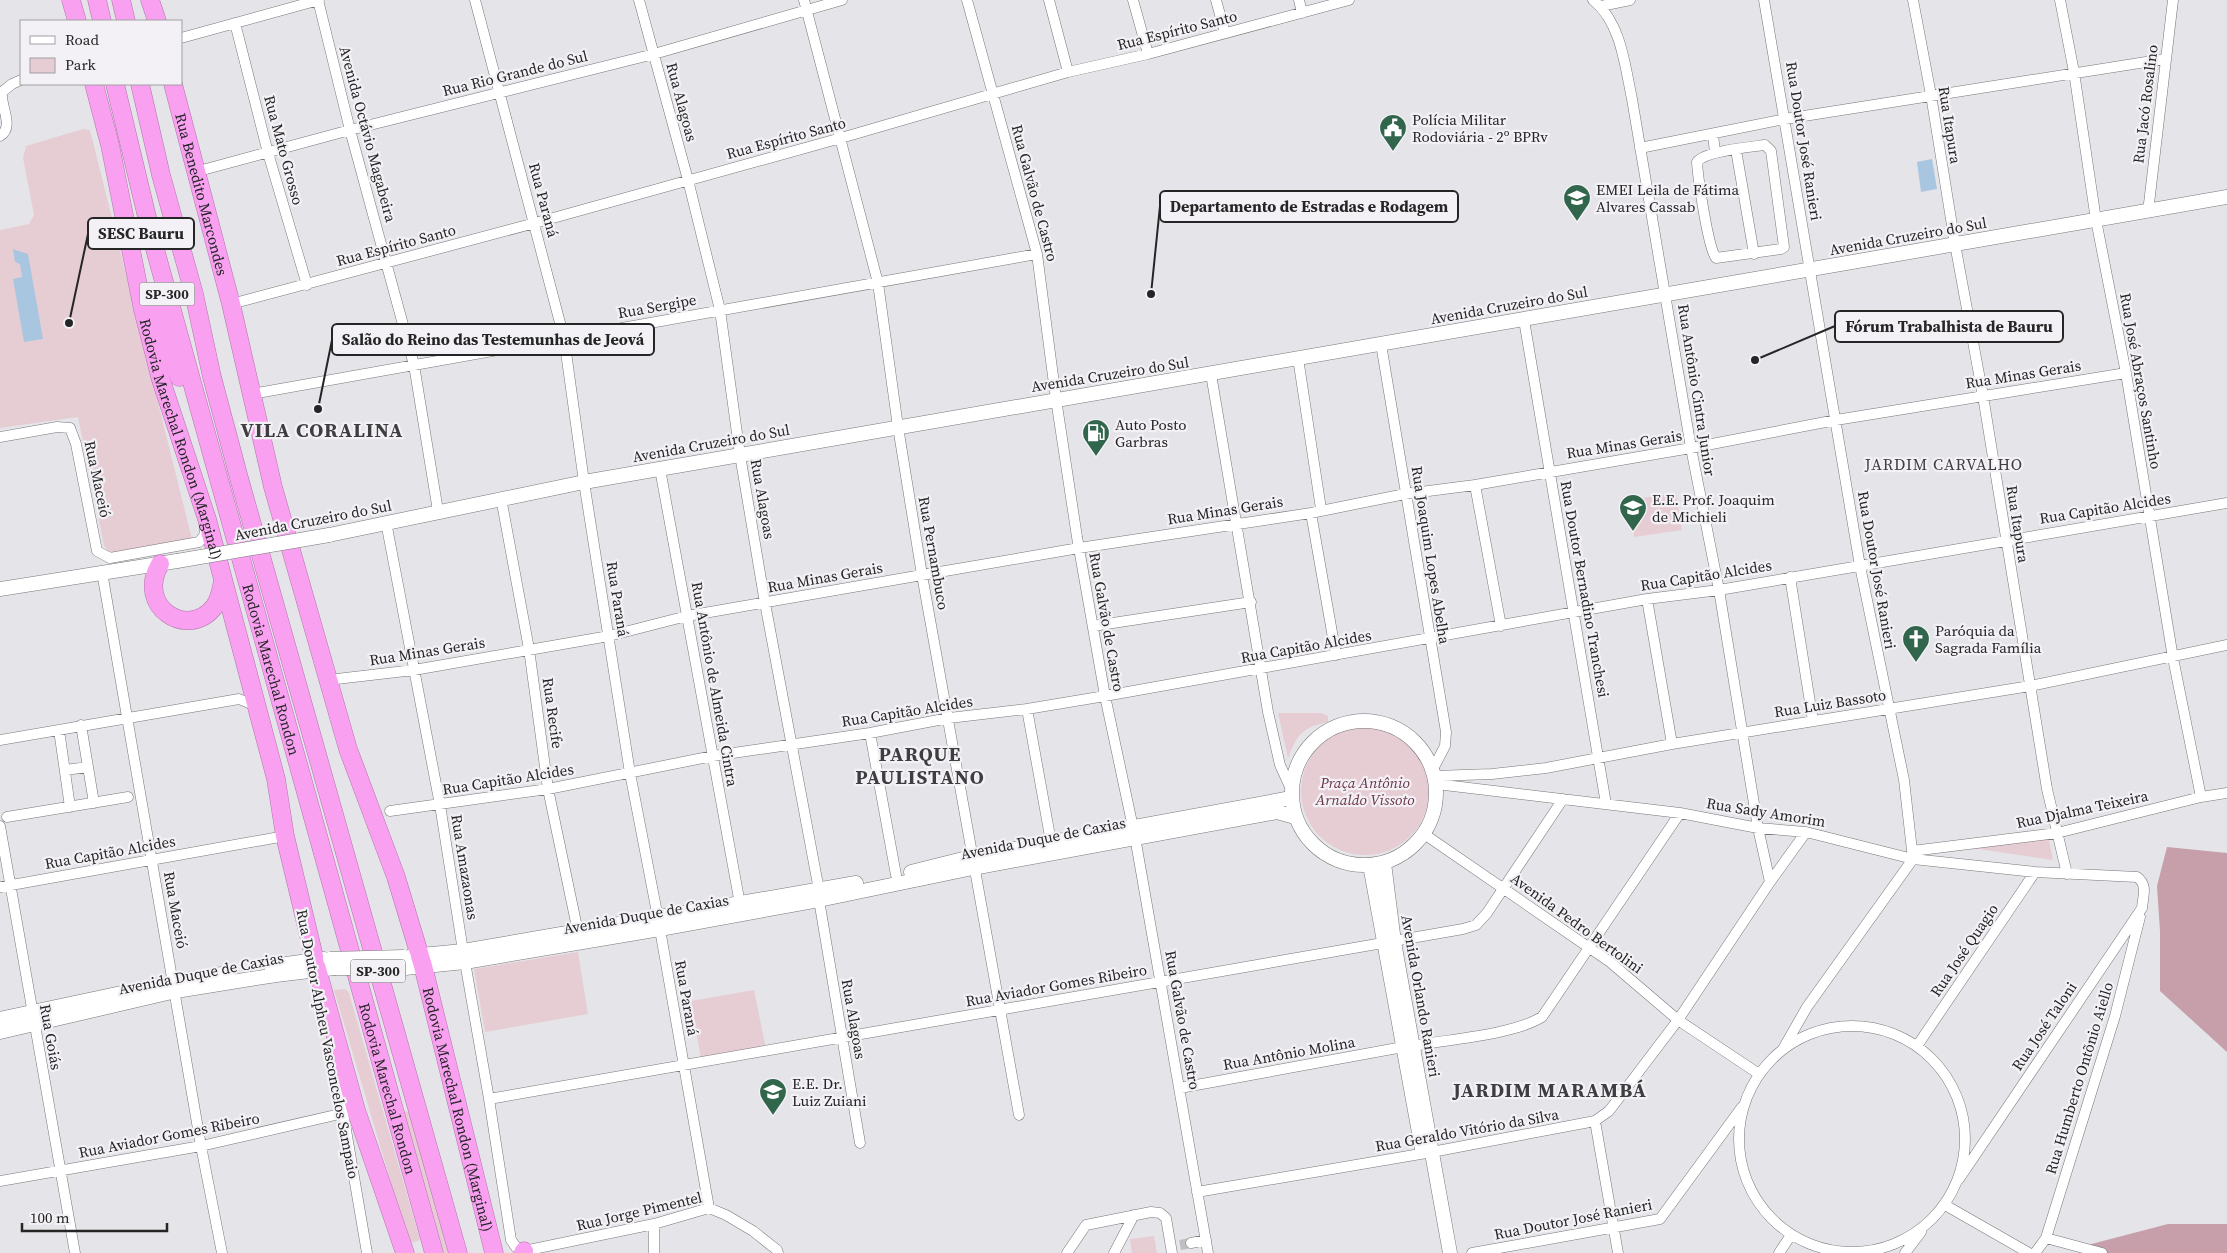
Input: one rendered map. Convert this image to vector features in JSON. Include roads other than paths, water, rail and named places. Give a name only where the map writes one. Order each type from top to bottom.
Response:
[{"type":"highway","points":[[71,0],[77,20]]},
{"type":"highway","points":[[97,0],[102,20]]},
{"type":"highway","points":[[121,0],[126,20]]},
{"type":"highway","name":"Rodovia Marechal Rondon (Marginal)","points":[[94,85],[110,145],[143,310],[161,380],[206,519],[223,581],[276,779],[285,836]]},
{"type":"highway","name":"Rodovia Marechal Rondon","points":[[116,85],[146,215],[434,1253]]},
{"type":"highway","name":"Rodovia Marechal Rondon","points":[[140,85],[161,175],[194,294],[212,376],[234,459],[458,1253]]},
{"type":"highway","name":"Rua Benedito Marcondes","points":[[173,85],[231,304],[273,487],[328,680]]},
{"type":"highway","points":[[129,237],[225,502]]},
{"type":"highway","points":[[168,563],[154,574],[152,586],[154,598],[170,616],[182,620],[194,619],[205,615],[220,596],[223,581]]},
{"type":"highway","name":"Rodovia Marechal Rondon (Marginal)","points":[[328,680],[348,749],[396,877],[413,961],[494,1253]]},
{"type":"highway","name":"Rua Doutor Alpheu Vasconcelos Sampaio","points":[[285,836],[324,964]]},
{"type":"highway","points":[[324,964],[356,1110],[405,1253]]},
{"type":"main road","name":"Avenida Cruzeiro do Sul","points":[[0,589],[168,563],[329,535],[584,482],[2227,197]]},
{"type":"main road","points":[[1354,721],[1374,721],[1393,726],[1410,737],[1424,751],[1434,776],[1437,796],[1433,816],[1424,834],[1413,847],[1399,857],[1377,864],[1362,866],[1345,863],[1328,856],[1314,846],[1302,832],[1295,816],[1291,794],[1295,769],[1304,751],[1318,737],[1334,726],[1354,721]]},
{"type":"main road","name":"Avenida Duque de Caxias","points":[[464,957],[578,932],[659,924],[740,904],[819,895],[896,876],[1134,832],[1291,794]]},
{"type":"main road","name":"Avenida Duque de Caxias","points":[[0,1032],[33,1020],[175,987],[324,964],[464,957],[819,895],[972,862],[1051,842],[1277,812],[1295,816]]},
{"type":"main road","name":"Avenida Orlando Ranieri","points":[[1377,864],[1408,1047],[1450,1253]]},
{"type":"main road","name":"Avenida Duque de Caxias","points":[[0,1020],[33,1020]]},
{"type":"main road","name":"Avenida Orlando Ranieri","points":[[1428,1152],[1440,1253]]},
{"type":"street","points":[[182,38],[318,0]]},
{"type":"street","name":"Avenida Octávio Magabeira","points":[[318,0],[350,130],[388,262],[414,365],[438,511]]},
{"type":"street","name":"Rua Paraná","points":[[475,0],[564,338],[584,482],[630,773],[659,924],[709,1208]]},
{"type":"street","name":"Rua Alagoas","points":[[639,0],[688,180],[720,310],[740,455],[790,745],[819,895],[860,1143]]},
{"type":"street","name":"Rua Rio Grande do Sul","points":[[195,172],[350,130],[654,54],[805,5],[842,0]]},
{"type":"street","name":"Rua Galvão de Castro","points":[[968,0],[1037,254],[1056,400],[1079,548],[1105,696],[1134,832],[1208,1253]]},
{"type":"street","points":[[1050,0],[1068,72]]},
{"type":"street","points":[[1133,0],[1148,54]]},
{"type":"street","points":[[1216,0],[1225,33]]},
{"type":"street","points":[[1299,0],[1302,13]]},
{"type":"street","name":"Rua Espírito Santo","points":[[231,304],[535,224],[993,95],[1068,72],[1148,54],[1349,0]]},
{"type":"street","points":[[1597,3],[1630,0]]},
{"type":"street","name":"Rua Doutor José Ranieri","points":[[1764,0],[1860,566],[1904,780],[1913,855]]},
{"type":"street","name":"Rua Itapura","points":[[1913,0],[1931,95],[1954,244],[1983,396],[2047,789],[2067,874]]},
{"type":"street","name":"Rua José Abraços Santinho","points":[[2060,0],[2074,72],[2096,220],[2126,373],[2173,658],[2201,797]]},
{"type":"street","name":"Rua Jacó Rosalino","points":[[2148,212],[2173,0]]},
{"type":"street","name":"Rua Antônio Cintra Junior","points":[[1597,3],[1611,23],[1622,50],[1666,294],[1691,448],[1719,590],[1758,828],[1770,882]]},
{"type":"street","name":"Rua Pernambuco","points":[[805,5],[878,283],[898,427],[922,575],[949,718],[972,862],[1019,1115]]},
{"type":"street","name":"Rua Mato Grosso","points":[[235,23],[268,153],[307,285]]},
{"type":"street","points":[[1640,148],[1785,119],[2165,59]]},
{"type":"street","points":[[0,136],[5,133],[7,126],[1,102],[2,92],[20,80]]},
{"type":"street","points":[[1713,134],[1716,153]]},
{"type":"street","points":[[1765,145],[1771,151],[1785,244],[1782,249],[1722,259],[1716,258],[1713,254],[1696,162],[1700,158],[1716,153],[1765,145]]},
{"type":"street","points":[[1736,150],[1754,254]]},
{"type":"street","name":"Rua Sergipe","points":[[252,394],[1037,254]]},
{"type":"street","name":"Rua Doutor Bernadino Tranchesi","points":[[1524,320],[1606,804]]},
{"type":"street","name":"Rua Joaquim Lopes Abelha","points":[[1381,344],[1446,732],[1445,746],[1434,776]]},
{"type":"street","points":[[1298,358],[1321,509]]},
{"type":"street","name":"Rua Minas Gerais","points":[[328,680],[414,670],[609,636],[687,616],[922,575],[1079,548],[1311,513],[1321,509],[1405,494],[1475,485],[1691,448],[1836,420],[2126,373]]},
{"type":"street","points":[[1211,374],[1238,523],[1261,670],[1280,766],[1291,794]]},
{"type":"street","name":"Rua Maceió","points":[[0,437],[65,426],[72,431],[97,551],[110,558],[199,542],[204,536],[206,519]]},
{"type":"street","name":"Rua Antônio de Almeida Cintra","points":[[660,469],[740,904]]},
{"type":"street","points":[[1475,485],[1501,626]]},
{"type":"street","name":"Rua Recife","points":[[500,498],[529,649],[548,790],[578,932]]},
{"type":"street","name":"Rua Capitão Alcides","points":[[390,811],[548,790],[713,756],[870,733],[949,718],[1027,709],[1261,670],[1647,599],[1719,590],[2227,503]]},
{"type":"street","points":[[1311,513],[1336,655]]},
{"type":"street","name":"Rua Amazaonas","points":[[386,522],[440,804],[511,1240],[516,1247],[524,1252]]},
{"type":"street","name":"Rua Maceió","points":[[102,572],[201,1146],[222,1253]]},
{"type":"street","points":[[1790,577],[1813,721]]},
{"type":"street","points":[[1647,599],[1672,744]]},
{"type":"street","points":[[1093,626],[1250,602]]},
{"type":"street","name":"Rua Luiz Bassoto","points":[[1434,776],[1512,773],[1546,768],[1672,744],[2030,686],[2173,658],[2227,645]]},
{"type":"street","points":[[0,740],[239,700],[256,706]]},
{"type":"street","points":[[1027,709],[1051,842]]},
{"type":"street","points":[[81,725],[94,803]]},
{"type":"street","points":[[59,730],[70,807]]},
{"type":"street","points":[[870,733],[896,876]]},
{"type":"street","points":[[65,770],[88,767]]},
{"type":"street","name":"Rua Sady Amorim","points":[[1434,776],[1563,799],[1680,813],[1758,828],[1806,832],[1913,855],[2035,872],[2137,877],[2143,882],[2145,888]]},
{"type":"street","name":"Rua Djalma Teixeira","points":[[1913,855],[2058,832],[2201,797],[2227,793]]},
{"type":"street","points":[[7,817],[128,798]]},
{"type":"street","name":"Rua Aviador Gomes Ribeiro","points":[[489,1099],[1463,929],[1476,925],[1488,913],[1563,799]]},
{"type":"street","name":"Rua Antônio Molina","points":[[1180,1088],[1514,1029],[1530,1024],[1542,1017],[1680,813]]},
{"type":"street","name":"Rua Goiás","points":[[0,826],[75,1253]]},
{"type":"street","points":[[1618,1253],[1595,1121],[1609,1111],[1678,1020],[1770,882],[1806,832]]},
{"type":"street","name":"Avenida Pedro Bertolini","points":[[1424,834],[1610,962],[1678,1020],[1758,1074]]},
{"type":"street","name":"Rua Capitão Alcides","points":[[0,887],[285,836]]},
{"type":"street","points":[[1913,855],[1807,1007],[1783,1049],[1758,1074],[1743,1107],[1738,1143],[1745,1179],[1764,1211],[1791,1235],[1817,1247],[1845,1252],[1874,1250],[1901,1241],[1925,1226]]},
{"type":"street","name":"Rua José Quagio","points":[[1917,1046],[2035,872]]},
{"type":"street","name":"Rua José Taloni","points":[[1959,1178],[2142,908],[2145,888]]},
{"type":"street","name":"Rua Humberto Ontõnio Aiello","points":[[2035,1253],[2046,1238],[2116,1016],[2142,908]]},
{"type":"street","name":"Rua Doutor Alpheu Vasconcelos Sampaio","points":[[324,964],[344,1114],[367,1253]]},
{"type":"street","points":[[1783,1049],[1815,1032],[1850,1026],[1885,1030],[1917,1046],[1944,1072],[1961,1105],[1966,1142],[1959,1178],[1945,1205],[1925,1226],[1905,1253]]},
{"type":"street","name":"Rua Doutor José Ranieri","points":[[1472,1253],[1660,1219],[1743,1107]]},
{"type":"street","name":"Rua Aviador Gomes Ribeiro","points":[[0,1181],[201,1146],[344,1114]]},
{"type":"street","name":"Rua Geraldo Vitório da Silva","points":[[1198,1192],[1595,1121]]},
{"type":"street","points":[[1945,1205],[2029,1253]]},
{"type":"street","name":"Rua Jorge Pimentel","points":[[524,1252],[654,1224],[709,1208],[726,1214],[753,1231],[777,1250],[778,1253]]},
{"type":"street","points":[[1067,1253],[1086,1225],[1150,1212],[1160,1213],[1166,1218],[1174,1248]]},
{"type":"street","points":[[1114,1253],[1134,1215]]},
{"type":"street","points":[[654,1224],[654,1253]]},
{"type":"street","points":[[1778,1253],[1791,1235]]},
{"type":"street","points":[[2046,1238],[2102,1253]]},
{"type":"street","points":[[1191,1243],[1206,1240]]},
{"type":"water","points":[[1932,159],[1937,189],[1921,192],[1917,162]]},
{"type":"water","points":[[13,249],[28,254],[43,339],[24,342],[13,279],[22,277],[20,264],[15,262]]},
{"type":"tunnel","points":[[1180,1245],[1191,1243]]},
{"type":"place","name":"Polícia Militar Rodoviária - 2º BPRv","points":[[1393,152]]},
{"type":"place","name":"EMEI Leila de Fátima Alvares Cassab","points":[[1577,222]]},
{"type":"place","name":"Departamento de Estradas e Rodagem","points":[[1151,294]]},
{"type":"place","name":"SESC Bauru","points":[[69,323]]},
{"type":"place","name":"Fórum Trabalhista de Bauru","points":[[1755,360]]},
{"type":"place","name":"Salão do Reino das Testemunhas de Jeová","points":[[318,409]]},
{"type":"place","name":"Auto Posto Garbras","points":[[1096,457]]},
{"type":"place","name":"E.E. Prof. Joaquim de Michieli","points":[[1633,532]]},
{"type":"place","name":"Paróquia da Sagrada Família","points":[[1916,663]]},
{"type":"place","name":"E.E. Dr. Luiz Zuiani","points":[[773,1116]]},
{"type":"district","name":"VILA CORALINA","points":[[322,430]]},
{"type":"district","name":"JARDIM CARVALHO","points":[[1944,464]]},
{"type":"district","name":"PARQUE PAULISTANO","points":[[920,766]]},
{"type":"district","name":"JARDIM MARAMBÁ","points":[[1550,1090]]},
{"type":"park label","name":"Praça Antônio Arnaldo Vissoto","points":[[1365,790]]}]
